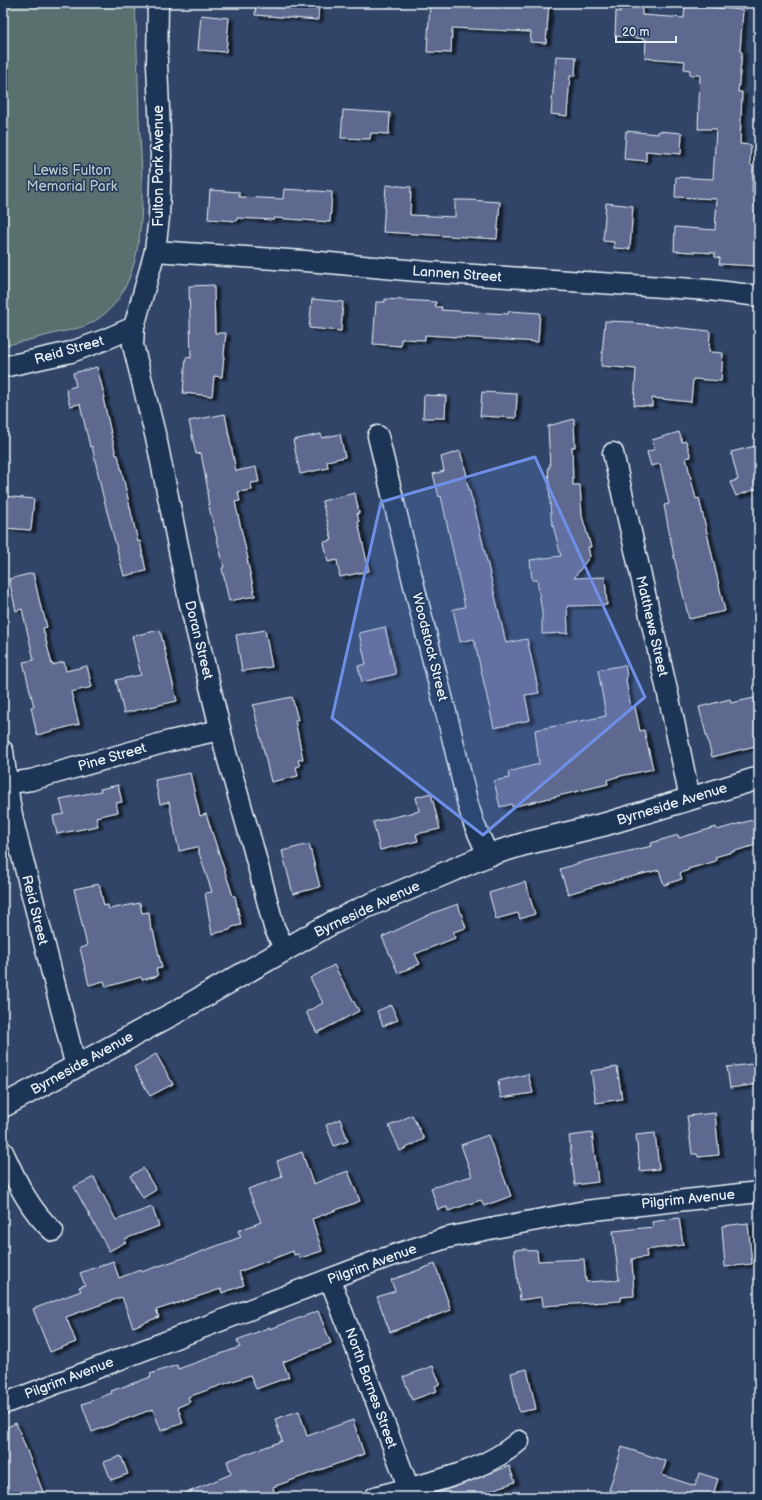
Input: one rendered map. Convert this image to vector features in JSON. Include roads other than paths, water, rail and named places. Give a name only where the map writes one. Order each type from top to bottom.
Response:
[{"type":"street","name":"Fulton Park Avenue","points":[[134,327],[155,251],[160,217],[161,189],[157,30],[158,3]]},
{"type":"street","name":"Lannen Street","points":[[155,251],[319,262],[428,272],[709,290],[759,296]]},
{"type":"street","name":"Reid Street","points":[[3,367],[71,352],[134,327]]},
{"type":"street","name":"Doran Street","points":[[134,327],[134,353],[157,442],[189,600],[220,730],[235,788],[254,847],[274,927],[284,950]]},
{"type":"street","name":"Woodstock Street","points":[[378,436],[468,806],[474,824],[488,855]]},
{"type":"street","name":"Matthews Street","points":[[613,453],[672,712],[690,799]]},
{"type":"street","name":"Pine Street","points":[[5,784],[31,780],[170,741],[220,730]]},
{"type":"street","name":"Reid Street","points":[[3,751],[5,784],[15,829],[76,1067]]},
{"type":"street","name":"Byrneside Avenue","points":[[3,1106],[76,1067],[332,923],[363,908],[488,855],[524,844],[606,824],[759,778]]},
{"type":"street","points":[[3,1152],[38,1217],[53,1231]]},
{"type":"street","name":"Pilgrim Avenue","points":[[3,1404],[412,1248],[446,1238],[585,1211],[759,1192]]},
{"type":"street","name":"North Barnes Street","points":[[330,1279],[410,1493]]},
{"type":"street","points":[[375,1497],[410,1493],[434,1482],[492,1461],[509,1450],[519,1441]]},
{"type":"park label","name":"Lewis Fulton Memorial Park","points":[[72,178]]}]
